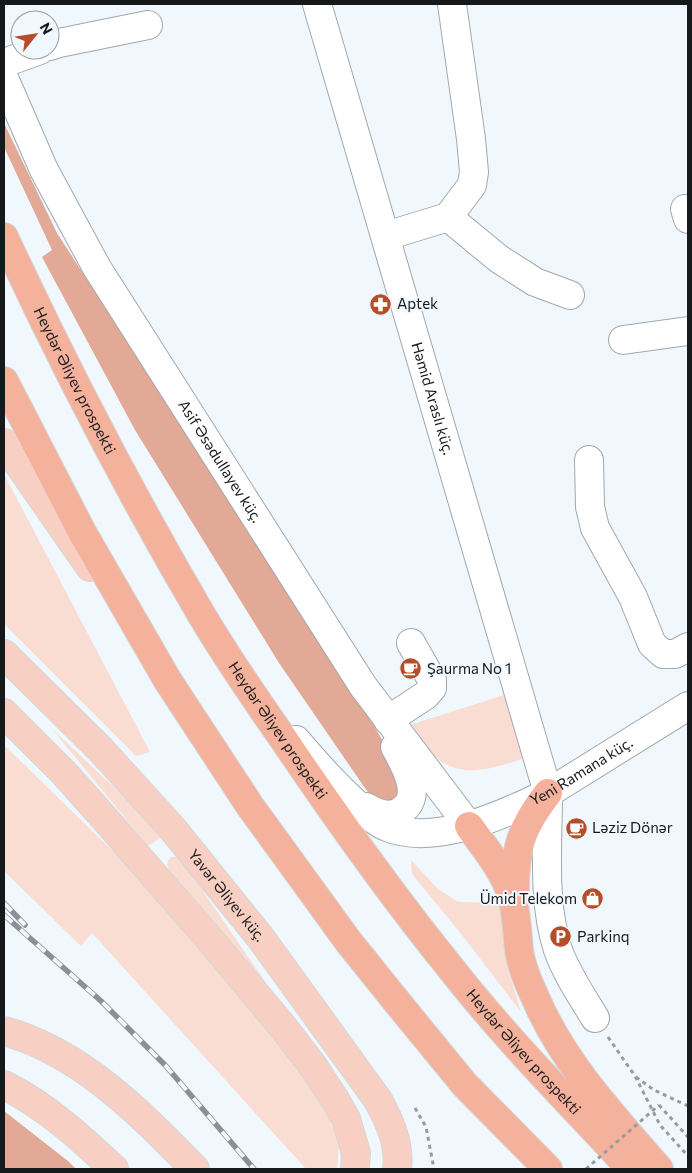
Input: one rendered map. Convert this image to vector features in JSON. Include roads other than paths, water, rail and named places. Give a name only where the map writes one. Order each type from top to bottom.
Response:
[{"type":"highway","name":"Heydər Əliyev prospekti","points":[[4,237],[32,298],[97,428],[202,615],[235,668],[328,805],[398,902],[454,973],[512,1042],[631,1169]]},
{"type":"highway","points":[[4,381],[82,532],[168,682],[250,806],[296,872],[354,949],[465,1085],[529,1169]]},
{"type":"highway","points":[[548,793],[532,813],[522,834],[514,876],[519,952],[534,997],[556,1038],[579,1074],[659,1169]]},
{"type":"highway","points":[[469,826],[504,879],[511,893],[516,915]]},
{"type":"highway","points":[[465,1085],[548,1169]]},
{"type":"main road","points":[[4,442],[168,682]]},
{"type":"main road","name":"Yavər Əliyev küç.","points":[[4,654],[143,794],[232,902],[350,1059],[378,1100],[389,1120],[398,1165]]},
{"type":"main road","points":[[4,713],[64,773],[206,935],[282,1027],[338,1103],[346,1119],[354,1144],[356,1153],[355,1169]]},
{"type":"main road","points":[[206,935],[162,876],[156,861],[157,856],[166,848],[172,846],[178,848],[232,902]]},
{"type":"main road","points":[[4,1031],[16,1034],[69,1060],[127,1103],[160,1133],[193,1169]]},
{"type":"main road","points":[[4,1085],[52,1113],[114,1169]]},
{"type":"street","name":"Həmid Araslı küç.","points":[[317,4],[548,793],[548,876],[552,921],[558,949],[566,969],[595,1018]]},
{"type":"street","points":[[386,236],[448,217],[472,185],[474,172],[452,4]]},
{"type":"street","points":[[60,43],[148,25]]},
{"type":"street","name":"Asif Əsədullayev küç.","points":[[4,78],[44,170],[72,225],[97,268],[363,686],[469,826]]},
{"type":"street","points":[[448,217],[499,259],[535,282],[570,295]]},
{"type":"street","points":[[623,340],[688,331]]},
{"type":"street","points":[[589,460],[590,507],[596,528],[633,597],[652,644],[663,654],[675,654],[688,647]]},
{"type":"street","points":[[388,720],[426,695],[432,688],[432,680],[411,643]]},
{"type":"street","points":[[235,668],[322,771],[346,795],[373,811],[390,815],[398,813],[410,801],[410,780],[403,762],[363,686]]},
{"type":"street","name":"Yeni Ramana küç.","points":[[346,795],[385,827],[398,831],[416,834],[469,826],[506,813],[548,793],[688,706]]},
{"type":"railway","points":[[4,903],[25,925]]},
{"type":"railway","points":[[4,915],[101,1001],[165,1065],[254,1169]]},
{"type":"place","name":"Aptek","points":[[381,304]]},
{"type":"place","name":"Şaurma No 1","points":[[411,669]]},
{"type":"place","name":"Ləziz Dönər","points":[[576,828]]},
{"type":"place","name":"Ümid Telekom","points":[[593,899]]},
{"type":"place","name":"Parkinq","points":[[561,937]]}]
